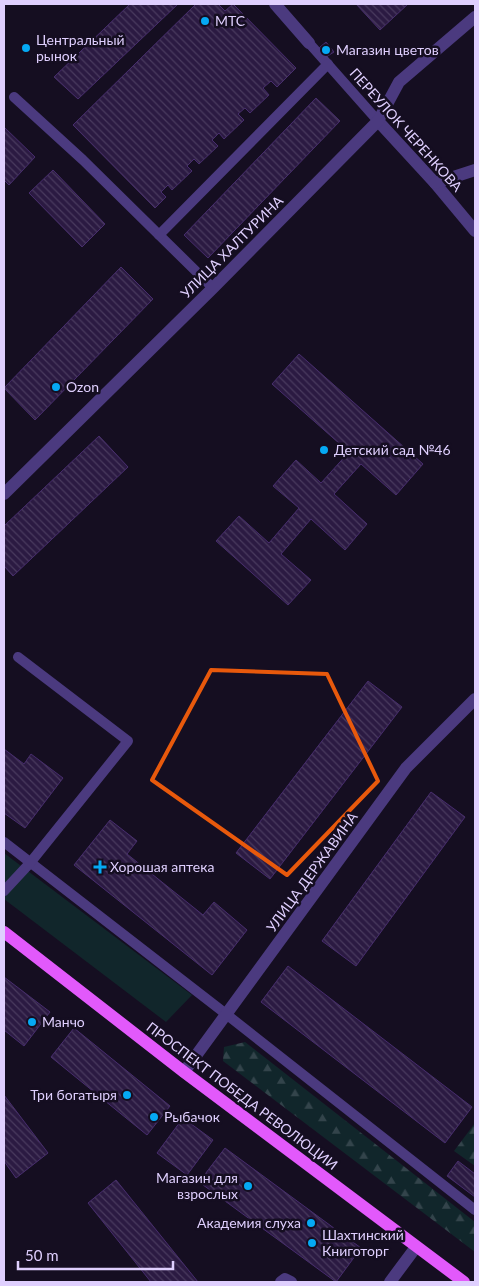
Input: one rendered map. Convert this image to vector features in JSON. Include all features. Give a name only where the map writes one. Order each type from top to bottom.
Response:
[{"type":"main road","name":"ПРОСПЕКТ ПОБЕДА РЕВОЛЮЦИИ","points":[[4,932],[184,1072],[464,1282]]},
{"type":"street","name":"ПЕРЕУЛОК ЧЕРЕНКОВА","points":[[275,4],[309,43]]},
{"type":"street","name":"УЛИЦА ХАЛТУРИНА","points":[[4,494],[213,288],[378,121],[399,82],[475,17]]},
{"type":"street","name":"ПЕРЕУЛОК ЧЕРЕНКОВА","points":[[378,121],[435,183],[475,231]]},
{"type":"street","points":[[435,183],[475,170]]},
{"type":"street","name":"УЛИЦА ДЕРЖАВИНА","points":[[184,1072],[406,768],[475,699]]},
{"type":"street","points":[[390,1282],[416,1247]]},
{"type":"street","points":[[281,1282],[285,1279],[291,1282]]},
{"type":"lane","name":"ПЕРЕУЛОК ЧЕРЕНКОВА","points":[[309,43],[378,121]]},
{"type":"lane","points":[[159,235],[328,64]]},
{"type":"lane","points":[[14,97],[213,288]]},
{"type":"lane","points":[[4,891],[30,863],[128,741],[18,657]]},
{"type":"lane","points":[[4,842],[475,1210]]},
{"type":"highlighted area","points":[[211,670],[327,674],[378,781],[287,875],[152,780]]},
{"type":"green space","points":[[4,853],[192,995],[166,1022],[4,899]]},
{"type":"green space","points":[[245,1042],[475,1222],[475,1252],[223,1061],[224,1047]]},
{"type":"green space","points":[[475,1123],[475,1166],[454,1151]]},
{"type":"building","points":[[130,4],[178,4],[78,99],[54,77]]},
{"type":"building","points":[[196,4],[218,4],[225,11],[233,4],[296,68],[277,87],[271,81],[263,88],[269,95],[250,113],[245,108],[238,114],[244,120],[224,139],[219,133],[212,140],[218,146],[199,164],[194,159],[187,166],[192,171],[172,190],[168,185],[161,192],[166,197],[155,208],[73,125]]},
{"type":"building","points":[[356,4],[408,4],[380,30]]},
{"type":"building","name":"Магазин цветов","points":[[326,42],[334,52],[326,57],[319,48]]},
{"type":"building","points":[[316,98],[340,121],[208,258],[184,235]]},
{"type":"building","points":[[4,127],[35,157],[9,185],[4,180]]},
{"type":"building","points":[[53,170],[105,224],[82,247],[29,193]]},
{"type":"building","points":[[121,267],[153,299],[35,420],[4,388]]},
{"type":"building","points":[[299,354],[423,464],[396,495],[361,464],[334,494],[367,524],[345,550],[311,519],[281,554],[311,580],[288,605],[216,541],[239,516],[269,543],[299,508],[273,486],[296,460],[321,483],[349,452],[272,384]]},
{"type":"building","points":[[99,436],[128,467],[13,576],[4,566],[4,526]]},
{"type":"building","points":[[368,681],[402,707],[270,879],[236,853]]},
{"type":"building","points":[[4,749],[24,764],[31,754],[63,778],[25,828],[4,813]]},
{"type":"building","points":[[431,792],[465,817],[356,966],[322,941]]},
{"type":"building","points":[[110,820],[137,841],[127,854],[203,915],[214,902],[247,930],[212,975],[74,865]]},
{"type":"building","points":[[288,966],[472,1107],[445,1143],[261,1002]]},
{"type":"building","points":[[4,977],[50,1012],[24,1046],[4,1030]]},
{"type":"building","points":[[74,1028],[170,1106],[147,1135],[51,1057]]},
{"type":"building","points":[[4,1095],[48,1153],[16,1178],[4,1161]]},
{"type":"building","points":[[183,1118],[213,1140],[187,1175],[157,1153]]},
{"type":"building","points":[[225,1148],[361,1248],[336,1282],[199,1182]]},
{"type":"building","points":[[458,1161],[475,1174],[475,1197],[447,1176]]},
{"type":"building","points":[[116,1180],[198,1282],[151,1282],[88,1203]]},
{"type":"place","name":"МТС","points":[[205,21]]},
{"type":"place","name":"Центральный рынок","points":[[26,48]]},
{"type":"place","name":"Магазин цветов","points":[[326,50]]},
{"type":"place","name":"Ozon","points":[[56,387]]},
{"type":"place","name":"Детский сад №46","points":[[324,450]]},
{"type":"place","name":"Хорошая аптека","points":[[100,867]]},
{"type":"place","name":"Манчо","points":[[32,1022]]},
{"type":"place","name":"Три богатыря","points":[[127,1095]]},
{"type":"place","name":"Рыбачок","points":[[154,1117]]},
{"type":"place","name":"Магазин для взрослых","points":[[248,1186]]},
{"type":"place","name":"Академия слуха","points":[[311,1223]]},
{"type":"place","name":"Шахтинский Книготорг","points":[[312,1243]]}]
